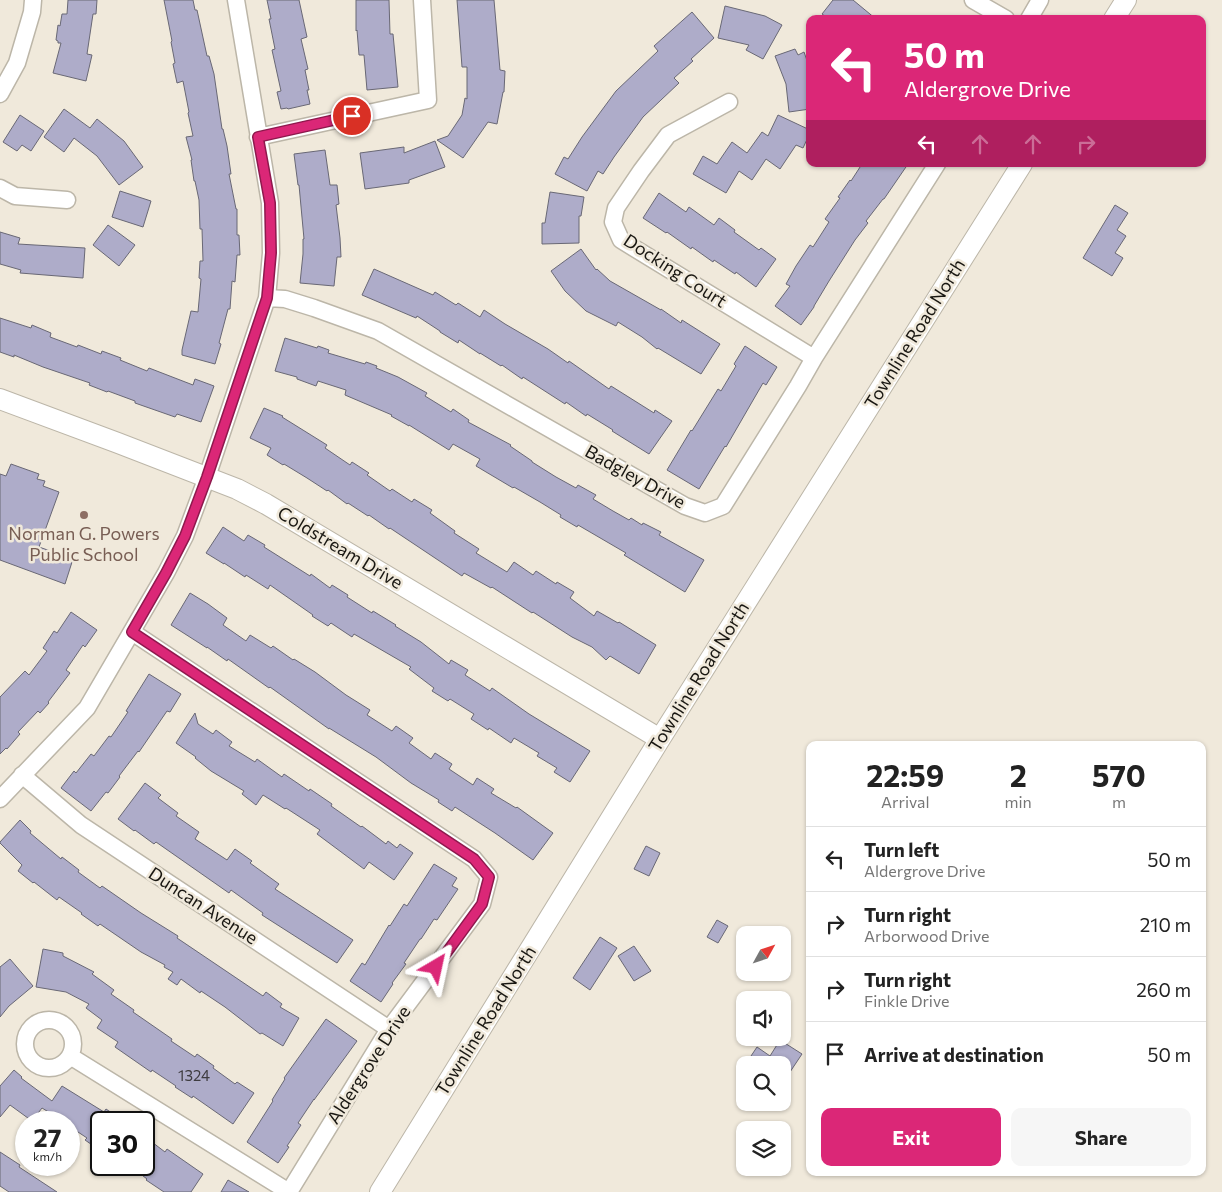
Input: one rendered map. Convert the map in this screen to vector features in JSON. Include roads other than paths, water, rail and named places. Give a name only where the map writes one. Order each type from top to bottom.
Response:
[{"type":"street","points":[[0,94],[17,63],[32,12],[33,0]]},
{"type":"street","points":[[0,799],[87,708],[166,573],[185,536],[207,477],[267,298],[271,253],[270,203],[236,0]]},
{"type":"street","points":[[258,137],[428,100],[422,0]]},
{"type":"street","points":[[973,0],[999,15]]},
{"type":"street","points":[[1031,15],[1040,0]]},
{"type":"street","points":[[1117,15],[1126,0]]},
{"type":"street","name":"Docking Court","points":[[729,102],[668,135],[616,208],[613,222],[621,240],[814,358]]},
{"type":"street","name":"Badgley Drive","points":[[267,298],[285,300],[314,308],[378,331],[685,506],[705,513],[723,506],[935,167]]},
{"type":"street","name":"Townline Road North","points":[[380,1192],[660,739],[1020,167]]},
{"type":"street","points":[[0,188],[15,196],[67,200]]},
{"type":"street","name":"Coldstream Drive","points":[[0,399],[118,442],[237,489],[266,504],[660,739]]},
{"type":"street","name":"Aldergrove Drive","points":[[132,632],[474,859],[489,877],[482,904],[389,1029],[289,1192]]},
{"type":"street","name":"Duncan Avenue","points":[[22,775],[81,825],[389,1029]]},
{"type":"street","points":[[70,1056],[289,1192]]},
{"type":"place","name":"Norman G. Powers Public School","points":[[84,515]]}]
